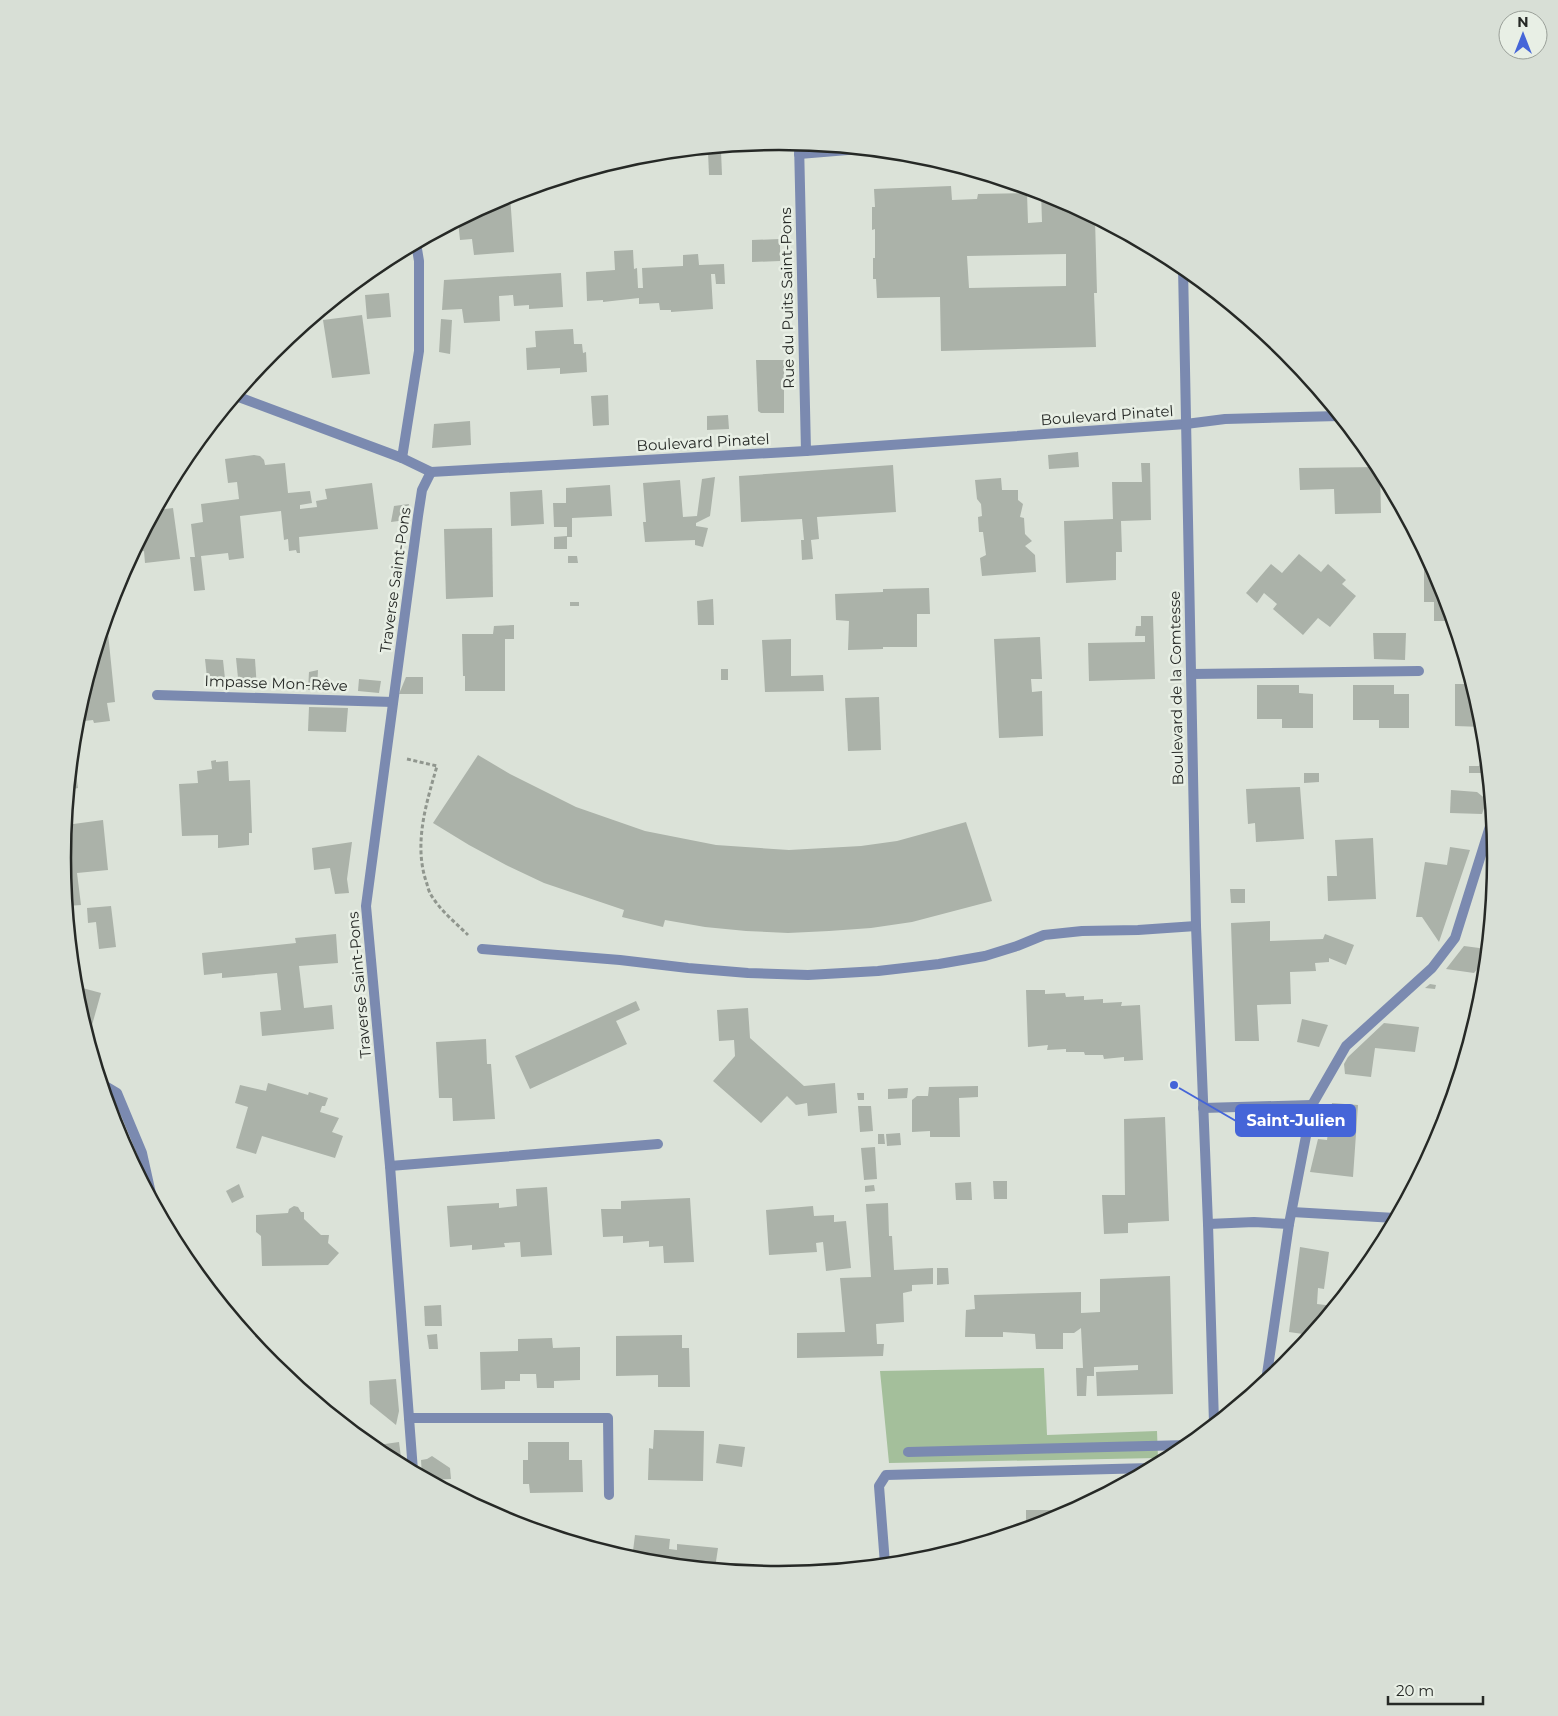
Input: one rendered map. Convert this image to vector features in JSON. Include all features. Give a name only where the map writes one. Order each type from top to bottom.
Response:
[{"type":"street","name":"Rue du Puits Saint-Pons","points":[[799,151],[806,451]]},
{"type":"street","points":[[799,154],[827,152]]},
{"type":"street","points":[[402,458],[419,352],[419,260],[417,250]]},
{"type":"street","name":"Boulevard de la Comtesse","points":[[1183,278],[1196,926],[1214,1416]]},
{"type":"street","name":"Boulevard Pinatel","points":[[241,398],[402,458],[431,472],[806,451],[1186,424],[1225,419],[1331,416]]},
{"type":"street","name":"Traverse Saint-Pons","points":[[412,1463],[390,1166],[366,906],[418,516],[422,490],[431,472]]},
{"type":"street","points":[[1191,674],[1419,672]]},
{"type":"street","name":"Impasse Mon-Rêve","points":[[157,695],[393,702]]},
{"type":"street","points":[[1268,1369],[1289,1224],[1312,1104],[1346,1046],[1432,968],[1455,938],[1486,839]]},
{"type":"street","points":[[482,949],[620,960],[696,969],[808,975],[878,971],[939,964],[985,956],[1044,935],[1082,931],[1196,926]]},
{"type":"street","points":[[111,1090],[117,1094],[142,1153],[147,1177]]},
{"type":"street","points":[[1203,1108],[1312,1104]]},
{"type":"street","points":[[390,1166],[658,1144]]},
{"type":"street","points":[[1292,1212],[1388,1218]]},
{"type":"street","points":[[1208,1224],[1254,1222],[1289,1224]]},
{"type":"street","points":[[409,1418],[608,1418],[609,1496]]},
{"type":"street","points":[[908,1452],[1173,1445]]},
{"type":"street","points":[[885,1558],[879,1486],[886,1475],[1137,1468]]},
{"type":"path","points":[[386,755],[437,766],[424,811],[421,832],[420,857],[424,875],[431,897],[482,949]]},
{"type":"green space","points":[[1044,1368],[1047,1435],[1157,1431],[1158,1455],[1153,1458],[889,1463],[880,1371]]},
{"type":"building","points":[[721,153],[722,175],[709,175],[708,154]]},
{"type":"building","points":[[951,186],[952,200],[977,199],[978,194],[1020,193],[1027,196],[1028,223],[1042,222],[1041,201],[1095,225],[1097,293],[1094,293],[1096,347],[941,351],[940,297],[877,298],[876,279],[873,279],[875,229],[872,230],[872,207],[875,207],[874,189]],"holes":[[[1066,254],[1066,286],[969,288],[967,256]]]},
{"type":"building","points":[[511,203],[514,252],[474,255],[472,239],[460,240],[459,227]]},
{"type":"building","points":[[780,239],[780,261],[752,262],[752,240]]},
{"type":"building","points":[[633,250],[634,269],[637,268],[638,288],[643,288],[642,268],[683,266],[683,255],[698,254],[699,265],[724,264],[725,284],[716,284],[715,274],[711,274],[713,309],[671,312],[671,310],[660,310],[659,303],[639,304],[639,298],[603,302],[603,300],[587,301],[586,272],[615,270],[614,251]]},
{"type":"building","points":[[561,273],[563,307],[529,309],[529,305],[514,306],[513,295],[499,296],[500,321],[464,323],[462,309],[442,310],[444,280]]},
{"type":"building","points":[[389,293],[391,317],[367,319],[365,295]]},
{"type":"building","points":[[362,315],[370,374],[332,378],[323,320]]},
{"type":"building","points":[[441,319],[452,320],[450,354],[439,352]]},
{"type":"building","points":[[573,329],[574,344],[582,344],[583,353],[586,352],[587,372],[560,374],[560,368],[527,370],[526,348],[536,347],[535,331]]},
{"type":"building","points":[[756,360],[784,360],[784,413],[761,413],[758,411]]},
{"type":"building","points":[[608,395],[609,425],[593,426],[591,396]]},
{"type":"building","points":[[728,415],[729,429],[707,430],[707,416]]},
{"type":"building","points":[[470,421],[471,445],[432,448],[434,424]]},
{"type":"building","points":[[1078,452],[1079,467],[1049,469],[1048,455]]},
{"type":"building","points":[[254,455],[260,456],[264,460],[265,465],[285,463],[288,493],[310,491],[312,503],[300,505],[300,509],[317,507],[316,501],[327,499],[325,489],[372,483],[378,529],[299,537],[300,553],[297,553],[296,550],[289,551],[288,539],[284,540],[281,511],[240,516],[244,558],[229,560],[228,553],[201,556],[205,590],[194,591],[190,557],[195,557],[191,524],[203,522],[201,504],[239,499],[237,482],[228,483],[225,459]]},
{"type":"building","points":[[1141,463],[1150,463],[1151,520],[1121,521],[1122,552],[1116,552],[1116,580],[1066,583],[1064,521],[1113,519],[1112,482],[1142,482]]},
{"type":"building","points":[[893,465],[896,512],[817,517],[819,539],[811,540],[813,559],[802,560],[801,540],[804,540],[802,519],[741,522],[739,476]]},
{"type":"building","points":[[1368,467],[1380,486],[1381,513],[1335,514],[1334,489],[1300,490],[1299,468]]},
{"type":"building","points":[[715,477],[710,516],[696,523],[696,526],[708,528],[703,547],[695,545],[695,540],[645,542],[643,522],[646,522],[643,483],[680,480],[683,517],[697,516],[702,479]]},
{"type":"building","points":[[1001,478],[1002,490],[1018,490],[1018,500],[1023,504],[1020,517],[1024,518],[1025,534],[1032,541],[1025,546],[1035,555],[1036,572],[982,576],[980,558],[986,555],[983,532],[979,532],[978,517],[982,516],[981,504],[977,499],[975,480]]},
{"type":"building","points":[[610,485],[612,516],[572,518],[572,537],[567,537],[567,527],[554,527],[553,503],[566,503],[566,488]]},
{"type":"building","points":[[542,490],[544,524],[511,526],[510,492]]},
{"type":"building","points":[[409,504],[406,520],[391,522],[394,506]]},
{"type":"building","points":[[173,508],[180,559],[145,563],[144,551],[141,552],[163,509]]},
{"type":"building","points":[[492,528],[493,597],[446,599],[444,529]]},
{"type":"building","points":[[567,536],[567,549],[554,549],[554,537]]},
{"type":"building","points":[[1299,554],[1321,572],[1328,564],[1346,580],[1342,584],[1356,596],[1330,627],[1318,618],[1303,635],[1273,609],[1277,604],[1264,593],[1257,603],[1246,593],[1271,564],[1282,573]]},
{"type":"building","points":[[568,556],[577,556],[578,563],[568,563]]},
{"type":"building","points":[[1424,567],[1445,621],[1434,621],[1434,602],[1424,602]]},
{"type":"building","points":[[929,588],[930,614],[917,614],[917,647],[848,650],[849,621],[836,620],[835,594],[883,592],[883,589]]},
{"type":"building","points":[[713,599],[714,625],[698,625],[697,601]]},
{"type":"building","points":[[570,602],[579,602],[579,606],[570,606]]},
{"type":"building","points":[[1141,616],[1153,616],[1155,679],[1089,681],[1088,643],[1145,642],[1145,636],[1135,636],[1136,626],[1141,626]]},
{"type":"building","points":[[514,625],[514,639],[505,639],[505,691],[465,691],[462,634],[493,634],[494,626]]},
{"type":"building","points":[[1373,633],[1406,633],[1405,660],[1374,659]]},
{"type":"building","points":[[108,634],[115,702],[107,703],[110,721],[94,723],[93,720],[85,721],[95,675]]},
{"type":"building","points":[[1040,637],[1042,679],[1031,679],[1032,692],[1042,691],[1043,736],[999,738],[994,639]]},
{"type":"building","points":[[791,639],[791,676],[823,675],[824,691],[765,692],[762,640]]},
{"type":"building","points":[[236,658],[255,659],[257,689],[239,688]]},
{"type":"building","points":[[205,659],[223,660],[226,688],[208,687]]},
{"type":"building","points":[[721,669],[728,669],[728,680],[721,680]]},
{"type":"building","points":[[318,670],[317,690],[308,690],[309,672]]},
{"type":"building","points":[[406,677],[423,677],[423,694],[399,694]]},
{"type":"building","points":[[359,679],[381,681],[379,693],[358,691]]},
{"type":"building","points":[[1455,684],[1465,684],[1474,727],[1455,726]]},
{"type":"building","points":[[1257,685],[1299,685],[1299,693],[1313,694],[1313,728],[1282,728],[1282,719],[1257,719]]},
{"type":"building","points":[[1353,685],[1394,685],[1394,694],[1409,694],[1409,728],[1379,728],[1379,720],[1353,720]]},
{"type":"building","points":[[879,697],[881,750],[848,751],[845,698]]},
{"type":"building","points":[[309,707],[348,708],[346,732],[308,731]]},
{"type":"building","points":[[478,755],[510,774],[576,807],[645,831],[716,845],[789,850],[861,846],[897,841],[966,822],[992,901],[912,922],[871,928],[788,933],[705,927],[665,920],[663,927],[622,917],[624,910],[544,883],[469,845],[433,823]]},
{"type":"building","points":[[216,760],[216,762],[228,761],[229,781],[250,780],[252,833],[249,833],[249,845],[218,848],[218,835],[182,836],[179,784],[198,783],[197,771],[212,769],[211,761]]},
{"type":"building","points":[[1480,763],[1482,773],[1469,773],[1469,766],[1479,766]]},
{"type":"building","points":[[1304,773],[1319,773],[1319,782],[1304,783]]},
{"type":"building","points":[[76,775],[78,788],[75,789]]},
{"type":"building","points":[[1300,787],[1304,839],[1256,842],[1255,823],[1248,824],[1246,789]]},
{"type":"building","points":[[1451,790],[1477,792],[1484,797],[1485,807],[1482,814],[1450,813]]},
{"type":"building","points":[[103,820],[108,870],[77,873],[81,905],[73,906],[71,858],[72,824]]},
{"type":"building","points":[[1373,838],[1376,899],[1328,901],[1327,876],[1337,876],[1335,840]]},
{"type":"building","points":[[352,842],[347,879],[349,893],[335,894],[330,868],[314,870],[312,848]]},
{"type":"building","points":[[1450,847],[1470,850],[1439,942],[1422,917],[1416,917],[1425,862],[1447,865]]},
{"type":"building","points":[[1230,889],[1245,889],[1245,903],[1231,903]]},
{"type":"building","points":[[111,906],[116,947],[99,949],[96,922],[88,923],[87,908]]},
{"type":"building","points":[[1270,921],[1270,941],[1323,939],[1325,934],[1354,945],[1346,965],[1329,958],[1329,962],[1315,963],[1316,971],[1290,972],[1291,1004],[1257,1005],[1259,1041],[1235,1041],[1231,923]]},
{"type":"building","points":[[336,934],[338,963],[299,966],[304,1008],[332,1005],[334,1029],[262,1036],[260,1012],[281,1010],[277,973],[222,978],[222,973],[204,975],[202,953],[296,943],[295,938]]},
{"type":"building","points":[[1464,946],[1481,948],[1478,969],[1474,973],[1446,969]]},
{"type":"building","points":[[1430,984],[1436,985],[1435,989],[1425,988]]},
{"type":"building","points":[[84,988],[101,993],[91,1025]]},
{"type":"building","points":[[1026,990],[1045,990],[1045,994],[1065,993],[1066,997],[1084,996],[1084,1000],[1103,999],[1103,1003],[1122,1002],[1121,1006],[1140,1005],[1143,1060],[1124,1061],[1124,1057],[1104,1059],[1103,1055],[1066,1052],[1066,1049],[1047,1050],[1048,1045],[1028,1047]]},
{"type":"building","points":[[636,1001],[640,1010],[616,1021],[627,1044],[530,1089],[515,1056]]},
{"type":"building","points":[[748,1008],[750,1038],[804,1086],[835,1083],[837,1113],[808,1116],[807,1103],[796,1105],[787,1096],[761,1123],[713,1081],[735,1056],[734,1040],[719,1041],[717,1010]]},
{"type":"building","points":[[1302,1019],[1328,1025],[1319,1047],[1297,1042]]},
{"type":"building","points":[[1384,1023],[1419,1027],[1415,1052],[1375,1048],[1371,1077],[1345,1074],[1344,1064],[1348,1057]]},
{"type":"building","points":[[486,1039],[487,1064],[491,1064],[495,1119],[453,1121],[452,1098],[439,1098],[436,1042]]},
{"type":"building","points":[[268,1083],[308,1095],[309,1092],[328,1098],[320,1112],[339,1118],[332,1132],[343,1136],[335,1158],[262,1136],[256,1154],[236,1148],[248,1107],[235,1103],[240,1085],[266,1091]]},
{"type":"building","points":[[978,1086],[978,1097],[959,1098],[960,1137],[930,1137],[930,1131],[912,1132],[912,1100],[917,1096],[928,1096],[929,1087]]},
{"type":"building","points":[[908,1088],[907,1098],[888,1099],[888,1089]]},
{"type":"building","points":[[857,1093],[864,1093],[864,1100],[858,1100]]},
{"type":"building","points":[[1332,1103],[1358,1105],[1353,1177],[1310,1172],[1318,1139],[1327,1140]]},
{"type":"building","points":[[858,1106],[871,1106],[873,1131],[860,1132]]},
{"type":"building","points":[[1165,1117],[1169,1221],[1128,1223],[1128,1233],[1104,1234],[1102,1195],[1125,1195],[1124,1119]]},
{"type":"building","points":[[900,1133],[901,1145],[887,1146],[886,1134]]},
{"type":"building","points":[[878,1134],[884,1134],[885,1144],[878,1144]]},
{"type":"building","points":[[875,1147],[877,1179],[864,1180],[861,1148]]},
{"type":"building","points":[[993,1181],[1007,1181],[1007,1199],[994,1199]]},
{"type":"building","points":[[971,1182],[972,1200],[956,1200],[955,1183]]},
{"type":"building","points":[[239,1184],[244,1197],[232,1203],[226,1191]]},
{"type":"building","points":[[874,1185],[875,1191],[865,1192],[865,1186]]},
{"type":"building","points":[[547,1187],[552,1255],[521,1257],[520,1242],[504,1243],[505,1247],[472,1250],[472,1245],[450,1247],[447,1206],[499,1203],[499,1208],[517,1206],[516,1189]]},
{"type":"building","points":[[690,1198],[694,1262],[664,1263],[663,1246],[649,1247],[649,1241],[623,1243],[623,1236],[603,1237],[601,1209],[621,1209],[621,1201]]},
{"type":"building","points":[[888,1203],[889,1236],[892,1236],[894,1270],[933,1268],[933,1284],[912,1285],[912,1291],[903,1293],[904,1322],[876,1324],[877,1344],[884,1344],[883,1356],[797,1358],[797,1333],[845,1332],[840,1278],[871,1277],[866,1204]]},
{"type":"building","points":[[294,1206],[298,1207],[301,1212],[304,1212],[304,1219],[321,1235],[329,1235],[328,1243],[339,1253],[328,1265],[262,1266],[261,1236],[256,1232],[256,1215],[288,1213],[289,1209]]},
{"type":"building","points":[[813,1206],[814,1216],[834,1215],[834,1222],[846,1221],[851,1268],[826,1271],[823,1242],[816,1243],[817,1252],[769,1255],[766,1210]]},
{"type":"building","points":[[1300,1247],[1329,1252],[1324,1289],[1318,1288],[1317,1304],[1327,1305],[1302,1334],[1289,1332]]},
{"type":"building","points":[[937,1268],[948,1268],[949,1284],[937,1285]]},
{"type":"building","points":[[1170,1276],[1173,1394],[1097,1396],[1096,1372],[1138,1370],[1138,1365],[1094,1367],[1094,1376],[1087,1376],[1086,1396],[1077,1396],[1076,1368],[1083,1368],[1081,1328],[1074,1333],[1063,1333],[1063,1349],[1036,1349],[1035,1334],[1003,1332],[1003,1337],[965,1337],[966,1310],[975,1309],[974,1295],[1081,1292],[1081,1313],[1100,1312],[1100,1279]]},
{"type":"building","points":[[441,1305],[442,1326],[425,1326],[424,1306]]},
{"type":"building","points":[[437,1334],[438,1349],[429,1349],[427,1335]]},
{"type":"building","points":[[682,1335],[682,1348],[689,1348],[690,1387],[658,1387],[658,1375],[616,1376],[616,1336]]},
{"type":"building","points":[[552,1338],[553,1348],[580,1347],[580,1380],[554,1381],[554,1388],[537,1388],[536,1374],[520,1374],[520,1381],[505,1381],[505,1389],[481,1390],[480,1352],[518,1351],[518,1339]]},
{"type":"building","points":[[396,1379],[399,1411],[396,1425],[370,1404],[369,1381]]},
{"type":"building","points":[[654,1430],[704,1431],[703,1481],[648,1480],[649,1448],[653,1449]]},
{"type":"building","points":[[399,1442],[401,1455],[386,1446],[383,1444]]},
{"type":"building","points":[[528,1442],[569,1442],[569,1460],[582,1460],[583,1492],[530,1493],[529,1484],[523,1484],[523,1460],[528,1460]]},
{"type":"building","points":[[719,1444],[745,1447],[742,1467],[716,1463]]},
{"type":"building","points":[[432,1456],[450,1468],[451,1479],[441,1479],[422,1469],[421,1460]]},
{"type":"building","points":[[1026,1510],[1054,1510],[1050,1512],[1026,1521]]},
{"type":"building","points":[[635,1535],[670,1539],[669,1549],[677,1550],[677,1544],[718,1548],[716,1563],[687,1560],[633,1550]]},
{"type":"place","name":"Saint-Julien","points":[[1174,1085]]}]
